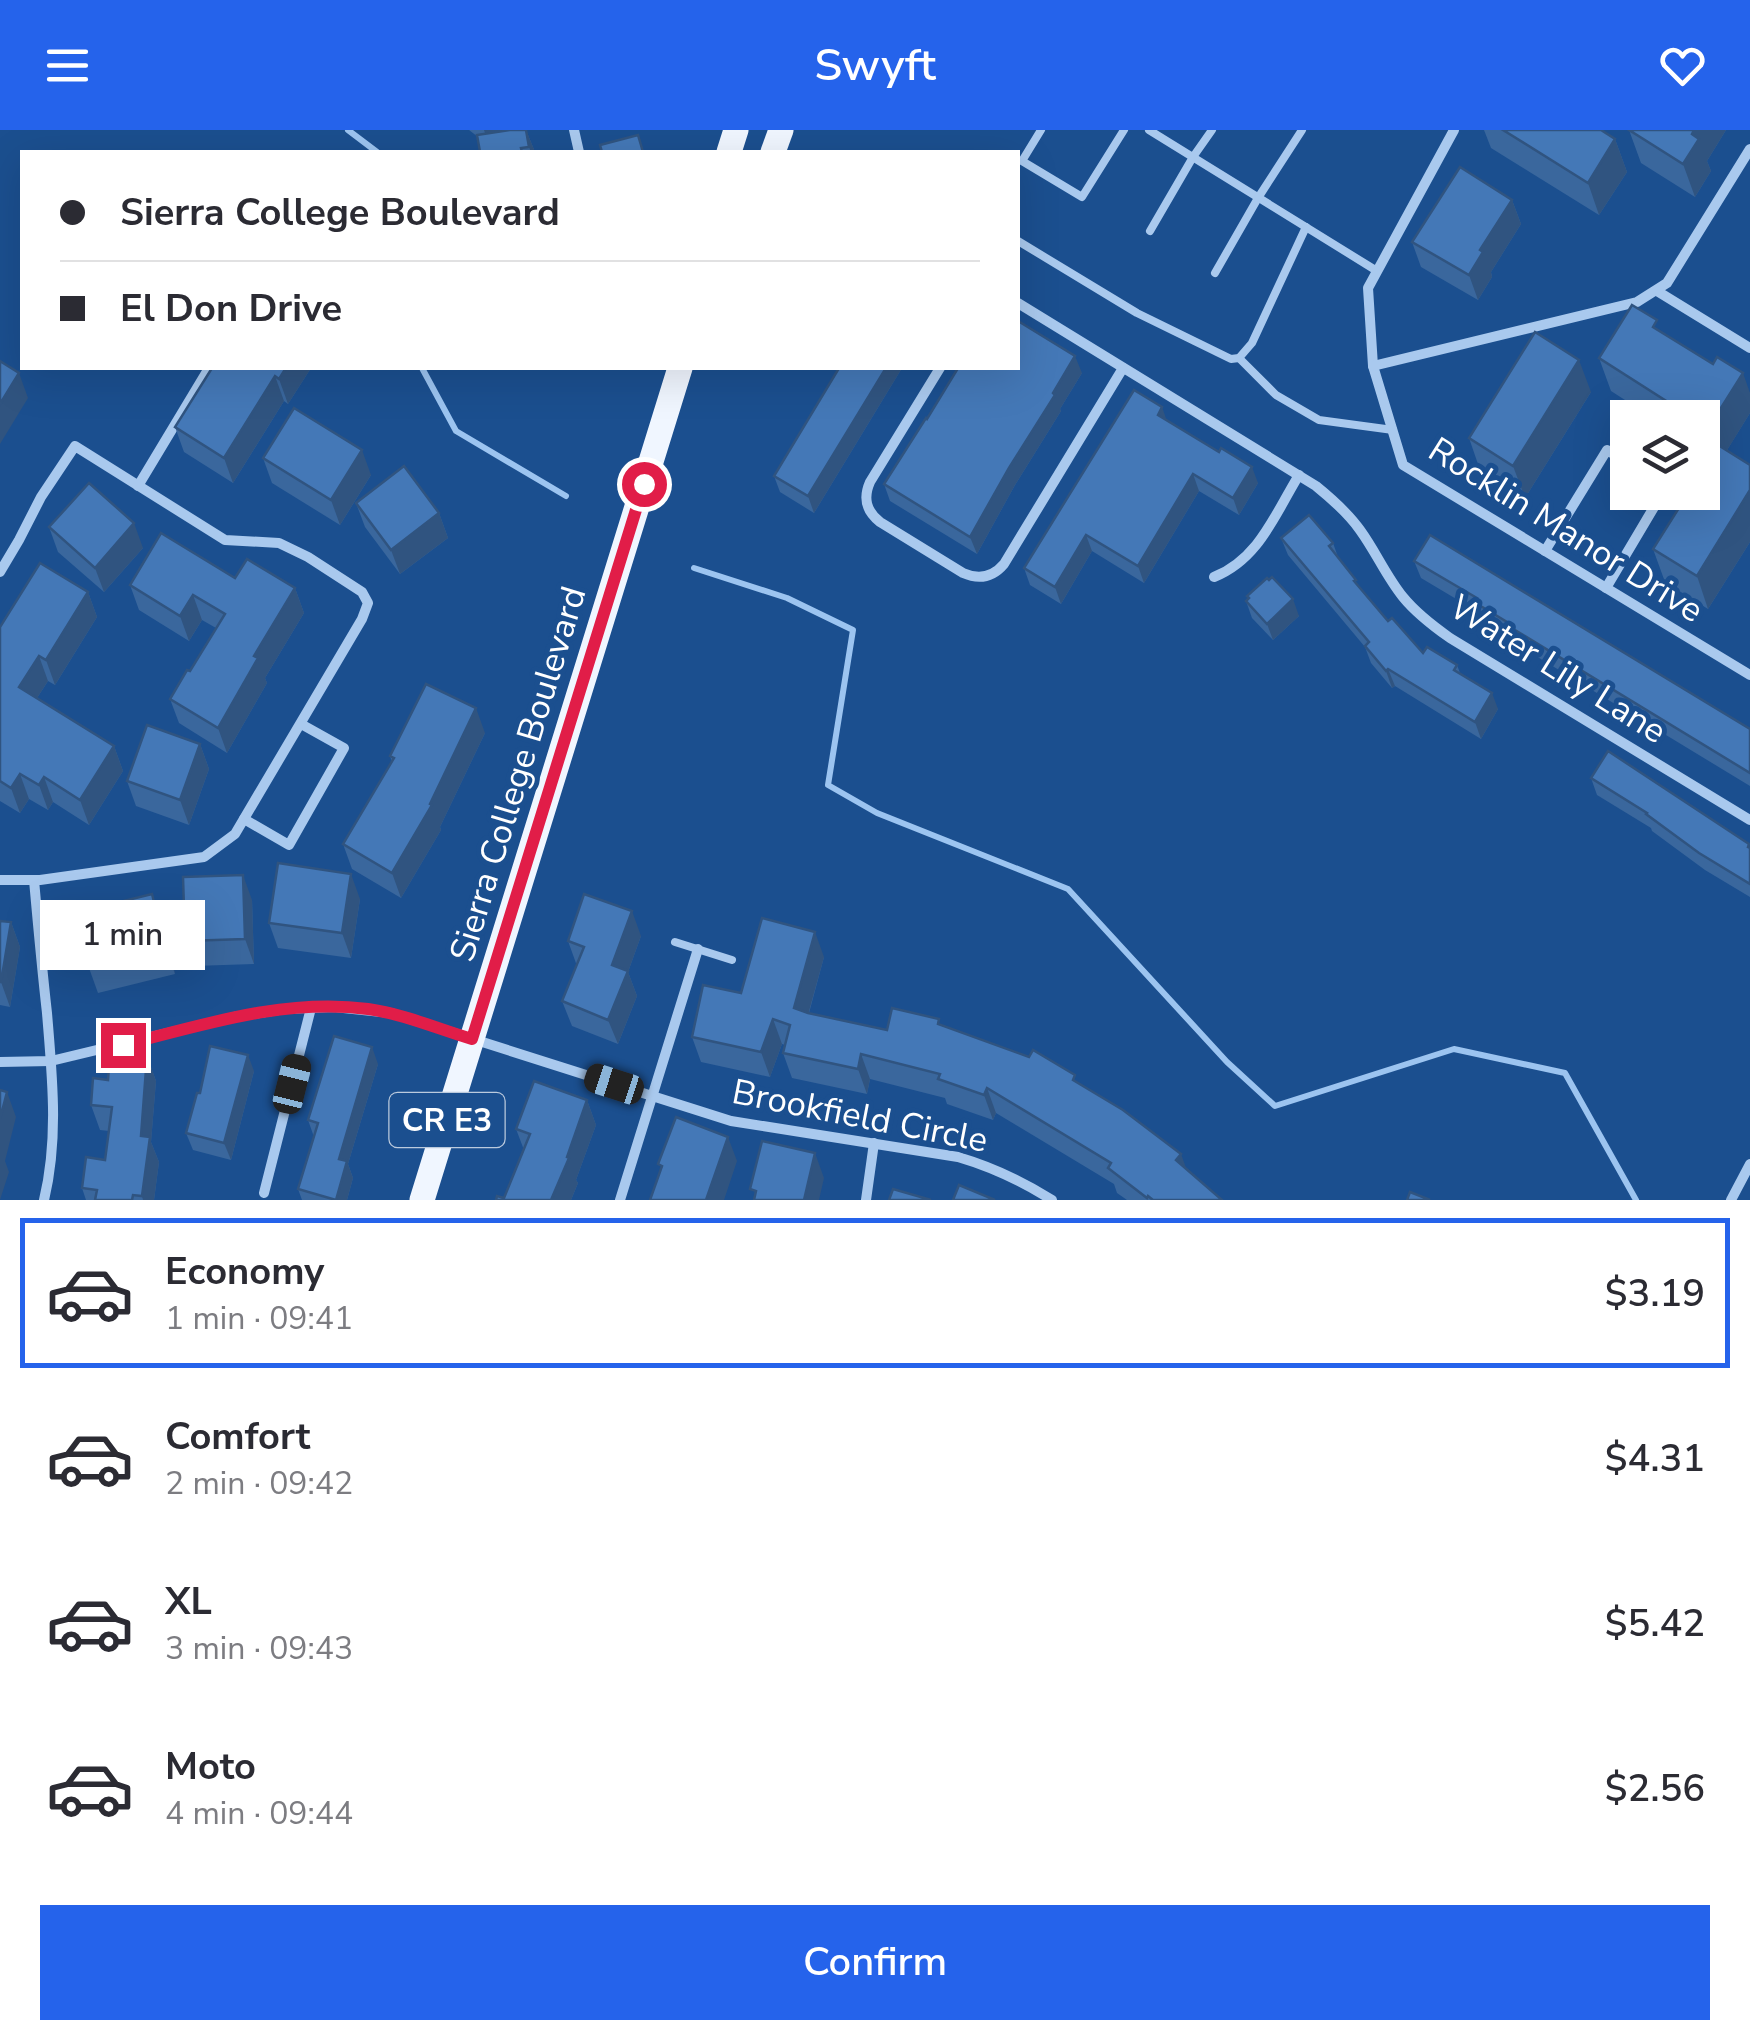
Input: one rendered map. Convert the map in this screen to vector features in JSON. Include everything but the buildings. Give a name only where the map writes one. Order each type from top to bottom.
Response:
[{"type":"main road","name":"Sierra College Boulevard","points":[[422,1200],[679,370]]},
{"type":"street","name":"Rocklin Manor Drive","points":[[1454,130],[1368,288],[1373,366],[1403,465],[1750,675]]},
{"type":"street","points":[[1373,366],[1636,302],[1657,291],[1667,283],[1750,149]]},
{"type":"street","points":[[1657,291],[1750,348]]},
{"type":"street","name":"Water Lily Lane","points":[[1020,305],[1326,494],[1350,517],[1392,584],[1433,626],[1750,820]]},
{"type":"street","points":[[939,370],[870,482],[866,504],[880,522],[963,573],[978,578],[992,574],[1004,564],[1123,368]]},
{"type":"street","points":[[138,486],[208,370]]},
{"type":"street","points":[[0,572],[40,497],[75,446],[225,540],[279,542],[308,557],[362,592],[368,603],[235,834],[204,857],[34,880],[0,880]]},
{"type":"street","points":[[1545,551],[1607,450],[1610,452]]},
{"type":"street","points":[[1214,577],[1250,555],[1300,475]]},
{"type":"street","points":[[1606,588],[1652,510]]},
{"type":"street","points":[[244,819],[289,845],[344,748],[300,724]]},
{"type":"street","points":[[34,880],[51,1061],[53,1140],[44,1200]]},
{"type":"street","points":[[620,1200],[698,949]]},
{"type":"street","name":"Brookfield Circle","points":[[0,1062],[51,1061],[284,1008],[365,1009],[732,1121],[958,1157],[1016,1178],[1052,1200]]},
{"type":"street","points":[[264,1194],[311,1008]]},
{"type":"street","points":[[866,1200],[874,1142]]},
{"type":"street","points":[[1731,1200],[1750,1164]]},
{"type":"lane","points":[[1041,130],[1022,161],[1082,197],[1124,130]]},
{"type":"lane","points":[[1149,130],[1377,272]]},
{"type":"lane","points":[[1150,231],[1212,130]]},
{"type":"lane","points":[[1215,273],[1302,130]]},
{"type":"lane","points":[[1020,242],[1136,314],[1231,360],[1239,358],[1252,343],[1306,227]]},
{"type":"lane","points":[[1239,358],[1276,394],[1318,420],[1393,430]]},
{"type":"lane","points":[[676,942],[732,960]]},
{"type":"waterway","points":[[348,130],[374,150]]},
{"type":"waterway","points":[[423,370],[456,431],[566,496]]},
{"type":"waterway","points":[[694,568],[787,598],[853,630],[828,785],[877,813],[1068,889],[1227,1062],[1275,1106],[1454,1049],[1565,1073],[1636,1200]]},
{"type":"route","points":[[123,1045],[259,1012],[334,1007],[391,1014],[472,1039],[644,484]]}]
